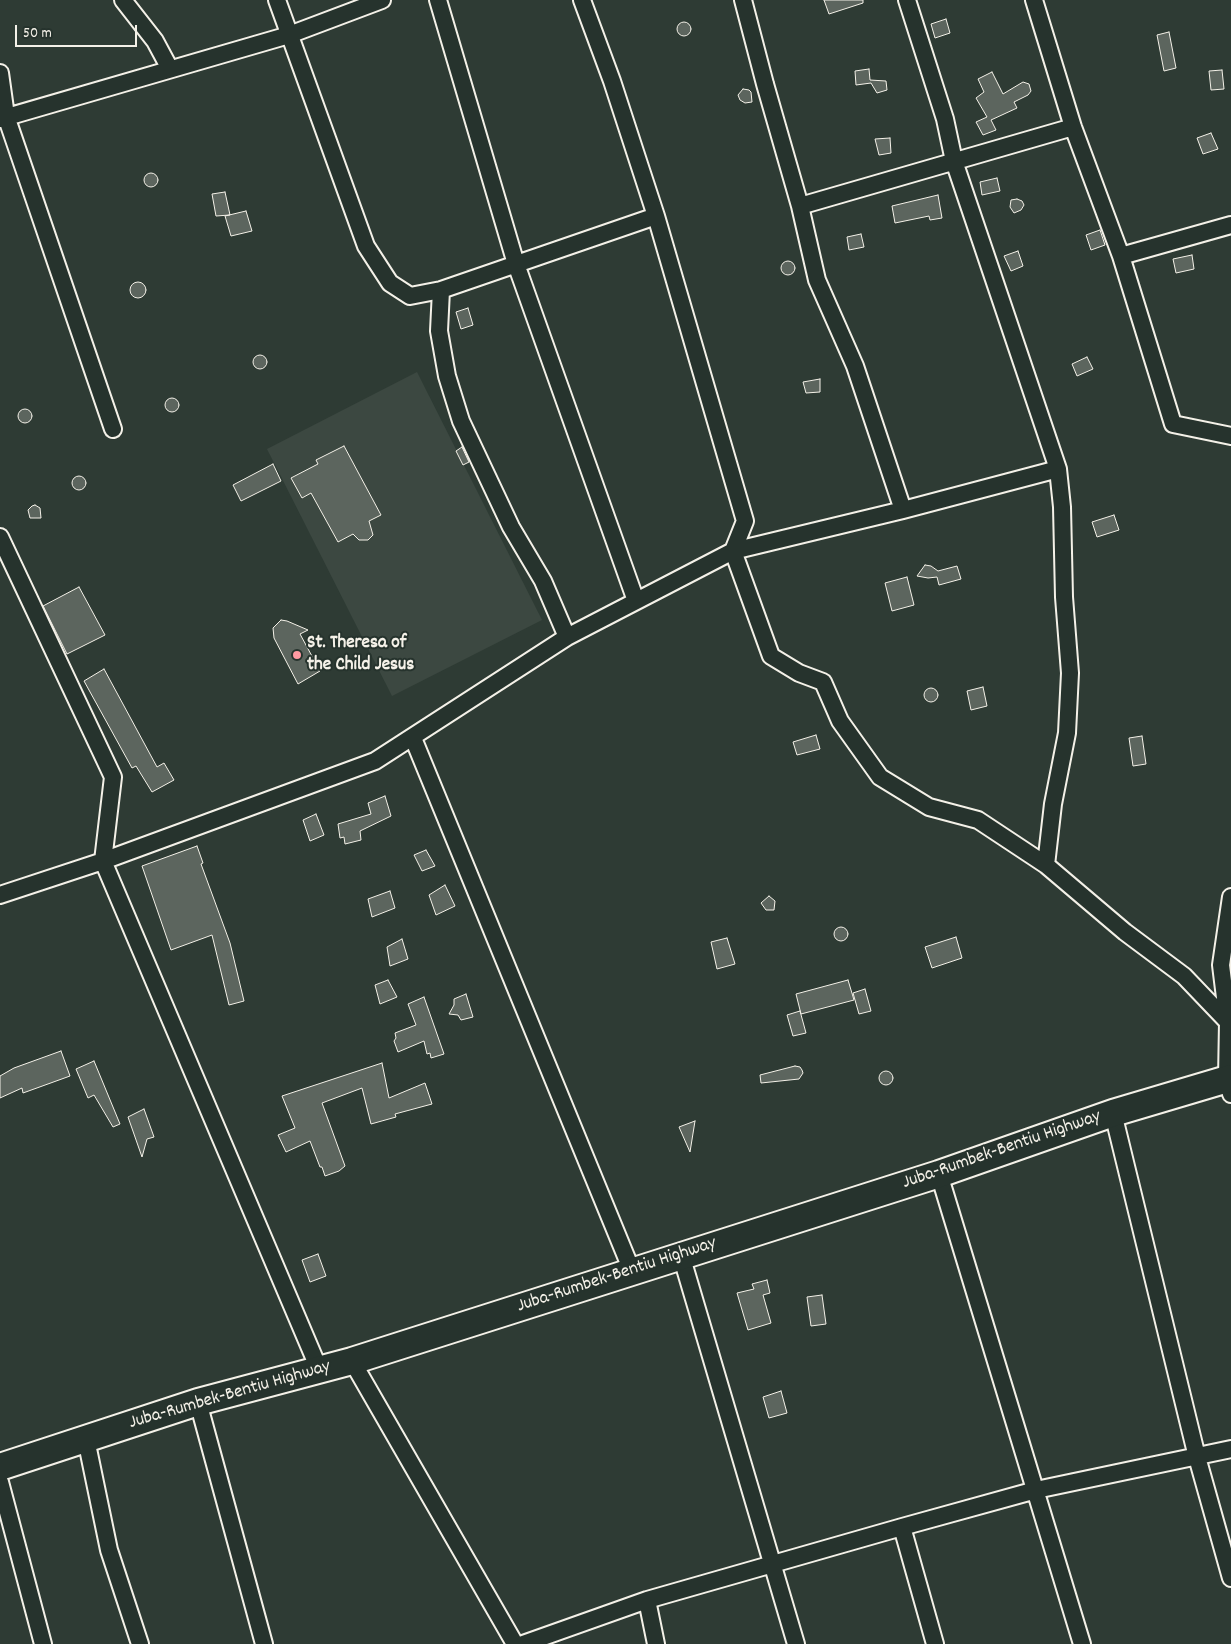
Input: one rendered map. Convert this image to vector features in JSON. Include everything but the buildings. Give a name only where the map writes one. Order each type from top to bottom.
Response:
[{"type":"main road","name":"Juba-Rumbek-Bentiu Highway","points":[[0,1467],[198,1402],[352,1361],[939,1174],[1113,1113],[1230,1083]]},
{"type":"street","points":[[124,0],[154,41],[170,69]]},
{"type":"street","points":[[277,0],[366,246],[390,283],[410,296],[441,290],[656,216]]},
{"type":"street","points":[[3,118],[289,35],[382,0]]},
{"type":"street","points":[[438,0],[516,264],[636,601]]},
{"type":"street","points":[[582,0],[612,82],[656,216],[745,521],[733,551],[772,656],[799,674],[823,682],[840,721],[880,777],[929,807],[978,820],[1046,865],[1124,932],[1184,976],[1228,1022]]},
{"type":"street","points":[[743,0],[800,206],[817,280],[855,366],[903,510]]},
{"type":"street","points":[[906,0],[945,119],[954,162],[1058,469],[1062,507],[1064,597],[1070,673],[1067,733],[1053,804],[1046,865]]},
{"type":"street","points":[[1034,0],[1072,127],[1122,256],[1173,424],[1231,436]]},
{"type":"street","points":[[0,73],[3,118],[113,428]]},
{"type":"street","points":[[800,206],[1072,127]]},
{"type":"street","points":[[1122,256],[1231,226]]},
{"type":"street","points":[[441,290],[439,331],[447,376],[461,421],[512,526],[543,582],[567,637]]},
{"type":"street","points":[[0,895],[103,860],[376,761],[567,637],[733,551],[903,510],[1058,469]]},
{"type":"street","points":[[0,537],[113,778],[103,860],[320,1369]]},
{"type":"street","points":[[412,738],[632,1271]]},
{"type":"street","points":[[1230,1083],[1228,1022],[1221,965],[1231,897]]},
{"type":"street","points":[[1113,1113],[1197,1457],[1231,1578]]},
{"type":"street","points":[[939,1174],[1082,1644]]},
{"type":"street","points":[[680,1255],[796,1644]]},
{"type":"street","points":[[352,1361],[515,1644]]},
{"type":"street","points":[[198,1402],[264,1644]]},
{"type":"street","points":[[86,1439],[109,1550],[140,1644]]},
{"type":"street","points":[[523,1644],[647,1600],[772,1563],[1036,1490],[1231,1449]]},
{"type":"street","points":[[0,1482],[43,1644]]},
{"type":"street","points":[[902,1527],[936,1644]]},
{"type":"street","points":[[647,1600],[656,1644]]},
{"type":"shaded area","points":[[417,372],[542,620],[392,696],[267,449]]},
{"type":"place","name":"St. Theresa of the Child Jesus","points":[[297,655]]}]
